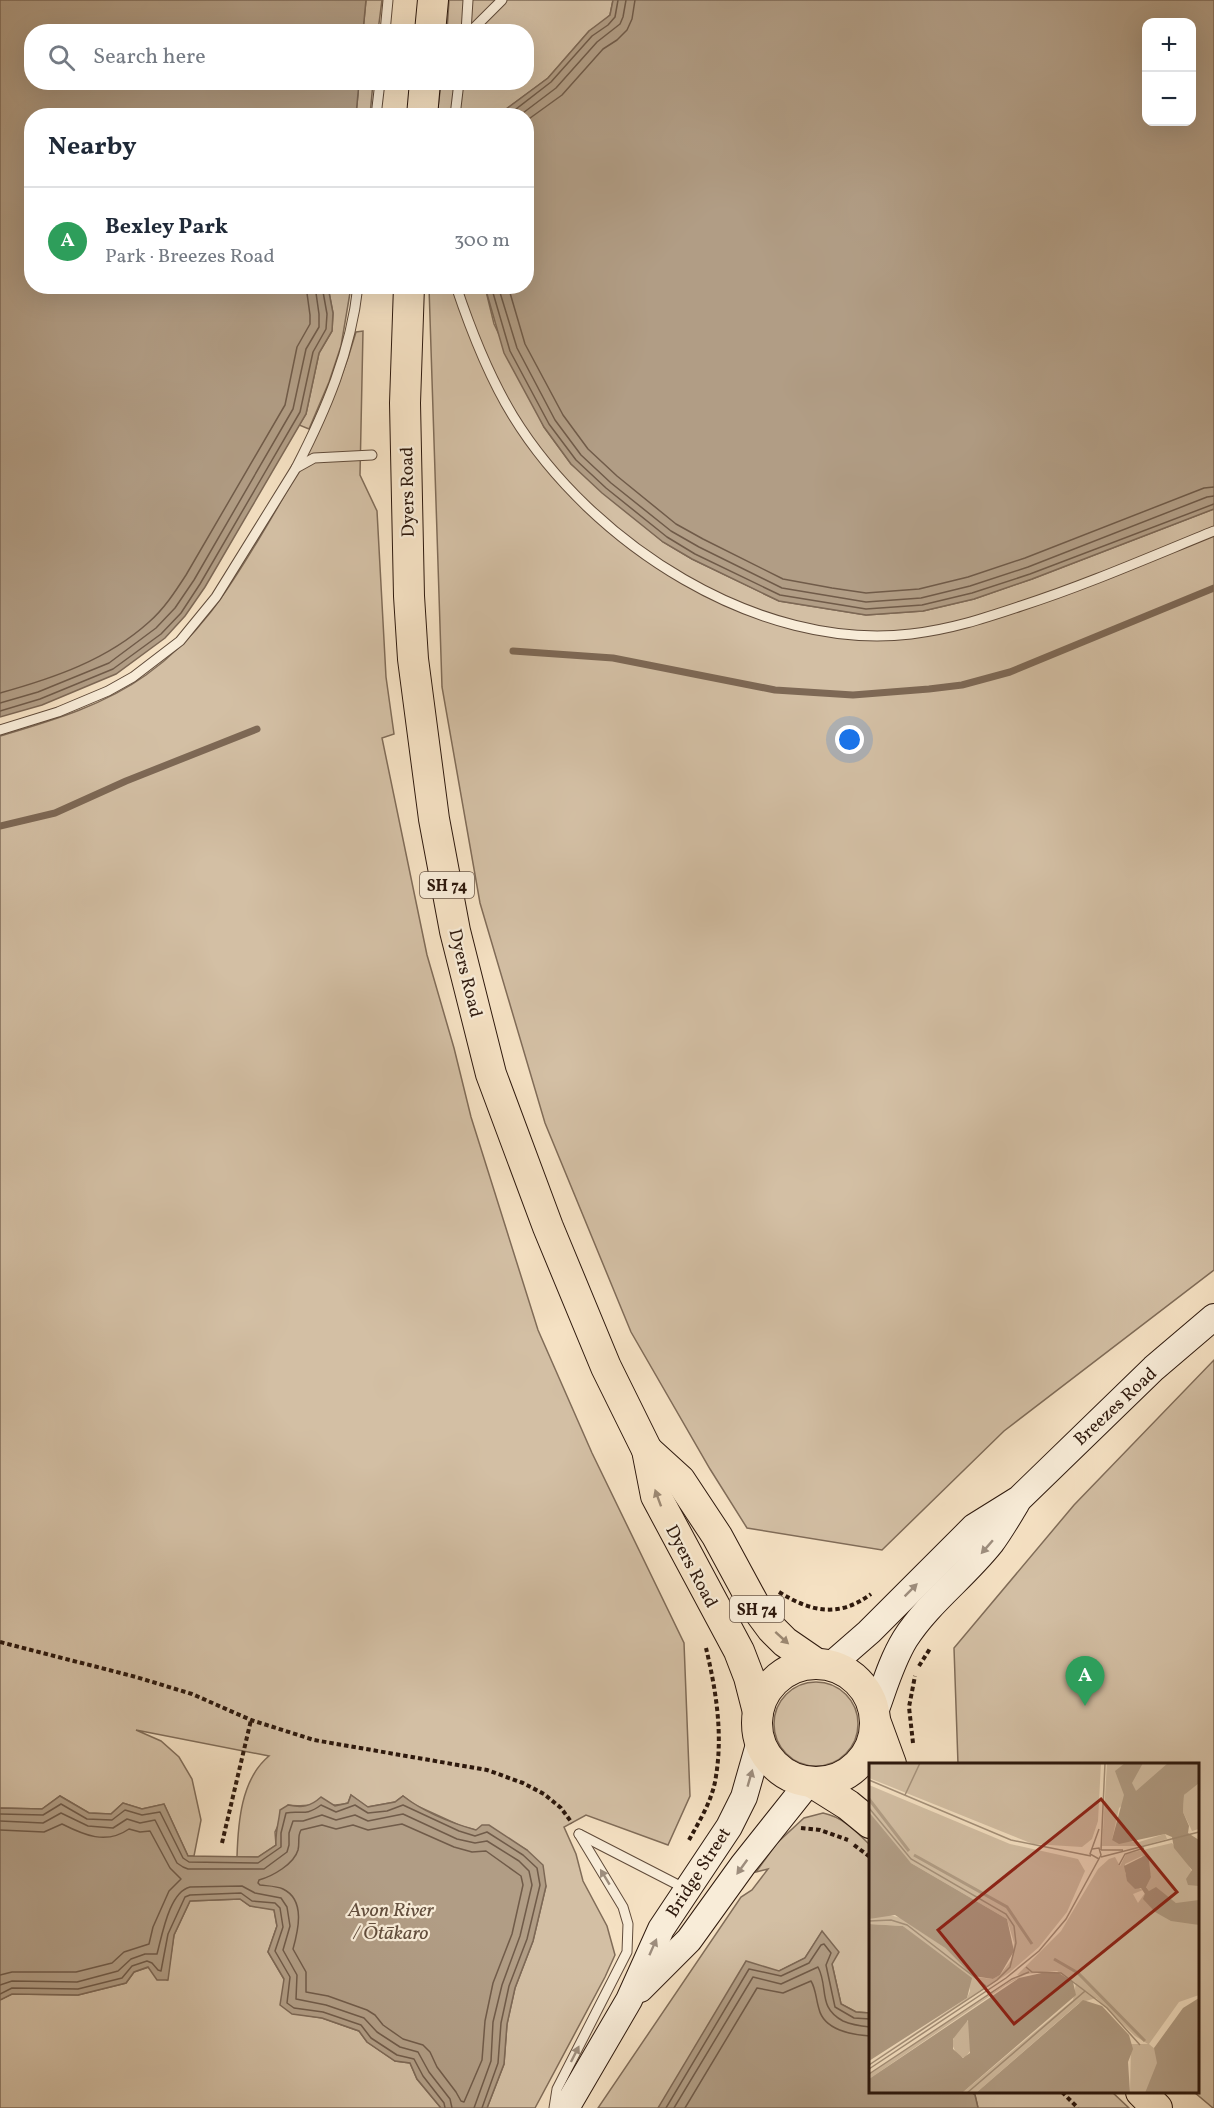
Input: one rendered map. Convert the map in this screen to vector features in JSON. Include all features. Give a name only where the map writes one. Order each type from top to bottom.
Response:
[{"type":"highway","points":[[431,24],[433,0]]},
{"type":"highway","points":[[423,108],[424,90]]},
{"type":"highway","name":"Dyers Road","points":[[409,294],[405,403],[409,596],[413,659],[434,819],[456,931],[491,1074],[517,1145],[568,1278],[606,1367],[647,1450],[656,1496],[693,1569],[739,1651],[749,1677],[759,1726]]},
{"type":"highway","name":"Dyers Road","points":[[647,1450],[680,1480],[717,1536],[754,1606],[772,1629],[785,1642],[824,1665]]},
{"type":"highway","points":[[759,1726],[763,1699],[779,1677],[804,1665],[824,1665]]},
{"type":"highway","name":"SH 74","points":[[824,1665],[841,1669],[859,1682],[872,1701],[875,1718],[903,1758]]},
{"type":"highway","points":[[811,1783],[837,1779],[857,1767],[871,1747],[875,1718]]},
{"type":"highway","name":"SH 74","points":[[759,1726],[765,1753],[783,1773],[811,1783],[848,1805],[869,1822]]},
{"type":"highway","points":[[1142,2093],[1157,2108]]},
{"type":"main road","name":"Breezes Road","points":[[824,1665],[869,1632],[975,1527],[1019,1499],[1154,1368],[1214,1317]]},
{"type":"main road","name":"Breezes Road","points":[[875,1718],[896,1656],[910,1632],[992,1542],[1019,1499]]},
{"type":"main road","name":"Bridge Street","points":[[566,2108],[629,2000],[661,1929],[729,1827],[749,1781],[759,1726]]},
{"type":"main road","name":"Bridge Street","points":[[629,2000],[689,1940],[743,1865],[811,1783]]},
{"type":"lane","points":[[386,24],[388,0]]},
{"type":"lane","points":[[468,0],[468,24]]},
{"type":"lane","points":[[476,24],[502,0]]},
{"type":"lane","points":[[377,108],[379,90]]},
{"type":"lane","points":[[456,108],[458,90]]},
{"type":"lane","points":[[0,729],[83,703],[108,691],[133,677],[180,641],[216,597],[296,468],[315,431],[334,386],[353,325],[357,294]]},
{"type":"lane","points":[[459,294],[473,336],[508,406],[543,459],[566,485],[620,535],[672,571],[732,604],[768,618],[811,630],[862,637],[910,634],[959,627],[1062,593],[1214,531]]},
{"type":"lane","points":[[296,468],[314,458],[372,455]]},
{"type":"lane","points":[[579,1834],[686,1889]]},
{"type":"lane","points":[[554,2108],[557,2089],[627,1952],[628,1924],[623,1907],[579,1834]]},
{"type":"path","points":[[795,1602],[808,1608],[837,1610],[846,1608]]},
{"type":"path","points":[[0,1642],[192,1694],[251,1720],[314,1740],[487,1770],[523,1783],[544,1794],[561,1808],[579,1834]]},
{"type":"path","points":[[710,1666],[716,1687],[719,1732],[716,1778]]},
{"type":"path","points":[[903,1758],[912,1738],[909,1707],[918,1670]]},
{"type":"path","points":[[222,1843],[251,1720]]},
{"type":"path","points":[[807,1830],[820,1830],[846,1839],[869,1856]]},
{"type":"path","points":[[1064,2093],[1078,2108]]},
{"type":"shaded area","points":[[366,0],[382,0],[379,24],[364,24]]},
{"type":"shaded area","points":[[449,0],[613,0],[610,15],[589,31],[548,78],[534,88],[534,24],[447,24]]},
{"type":"shaded area","points":[[358,90],[372,90],[371,108],[357,108]]},
{"type":"shaded area","points":[[440,90],[532,90],[507,108],[438,108]]},
{"type":"shaded area","points":[[329,294],[350,294],[341,346],[309,429],[299,425],[306,414],[319,353],[332,331],[333,313]]},
{"type":"shaded area","points":[[429,294],[487,294],[494,324],[544,427],[571,464],[663,542],[692,559],[779,601],[866,615],[923,611],[974,599],[1032,579],[1214,509],[1214,1270],[1004,1431],[882,1550],[747,1528],[631,1332],[545,1123],[480,903],[442,687]]},
{"type":"shaded area","points":[[363,331],[360,475],[377,511],[386,677],[394,734],[382,738],[427,955],[471,1117],[538,1330],[592,1453],[684,1643],[690,1796],[668,1845],[586,1815],[564,1827],[576,1854],[583,1881],[607,1926],[615,1955],[535,2108],[487,2108],[504,2064],[507,2024],[515,1988],[533,1941],[546,1886],[527,1850],[508,1839],[461,1826],[415,1805],[403,1796],[395,1802],[367,1807],[351,1795],[348,1803],[343,1804],[288,1805],[275,1832],[276,1845],[258,1857],[237,1857],[240,1816],[247,1789],[252,1777],[269,1756],[136,1730],[161,1741],[179,1757],[192,1779],[201,1820],[194,1856],[188,1856],[164,1804],[142,1809],[123,1803],[111,1814],[89,1813],[60,1796],[42,1809],[0,1808],[0,736],[76,712],[112,696],[146,675],[182,645],[197,629],[236,576],[289,488],[327,412],[356,332]]},
{"type":"shaded area","points":[[1214,1360],[1214,2108],[1195,2093],[1199,2093],[1199,1763],[958,1763],[954,1648],[1074,1505]]},
{"type":"shaded area","points":[[816,1682],[832,1685],[846,1694],[855,1708],[858,1724],[855,1740],[846,1754],[832,1763],[816,1766],[800,1763],[786,1754],[777,1740],[774,1724],[777,1708],[786,1694],[800,1685]]},
{"type":"shaded area","points":[[823,1813],[830,1815],[843,1821],[869,1844],[869,2013],[856,2012],[841,2004],[822,1932],[805,1958],[779,1971],[658,2108],[598,2108],[741,1897],[752,1890],[768,1869],[756,1872],[777,1843],[804,1818]]},
{"type":"shaded area","points":[[240,1899],[250,1906],[274,1909],[277,1926],[268,1952],[284,1979],[292,2013],[322,2018],[359,2031],[367,2042],[395,2061],[410,2063],[417,2079],[441,2108],[0,2108],[0,2000],[12,1994],[78,1995],[126,1983],[134,1972],[149,1967],[167,1980],[174,1935],[190,1901]]},
{"type":"shaded area","points":[[972,2093],[1113,2093],[1129,2108],[978,2108]]},
{"type":"water","points":[[0,0],[366,0],[364,24],[24,24],[24,90],[358,90],[357,108],[24,108],[24,294],[329,294],[333,313],[332,331],[319,353],[306,414],[205,587],[185,616],[165,638],[116,674],[42,705],[0,717]]},
{"type":"water","points":[[613,0],[1214,0],[1214,509],[974,599],[923,611],[866,615],[779,601],[692,559],[663,542],[602,493],[571,464],[544,427],[504,353],[487,294],[534,294],[534,108],[507,108],[548,78],[589,31],[610,15]]},
{"type":"water","name":"Avon River / Ōtākaro","points":[[351,1795],[368,1807],[395,1802],[403,1796],[429,1812],[457,1824],[476,1830],[482,1825],[489,1825],[527,1850],[543,1865],[546,1886],[533,1941],[515,1988],[507,2024],[504,2064],[487,2108],[441,2108],[417,2079],[410,2063],[395,2061],[367,2042],[359,2031],[322,2018],[292,2014],[280,2005],[284,1979],[268,1952],[277,1926],[274,1910],[250,1906],[240,1899],[190,1901],[174,1935],[168,1980],[157,1980],[148,1967],[134,1972],[126,1983],[78,1995],[12,1994],[0,2000],[0,1808],[42,1809],[60,1796],[89,1813],[111,1814],[123,1803],[142,1809],[164,1804],[188,1856],[258,1857],[276,1845],[280,1810],[288,1805],[309,1805],[321,1797],[335,1806],[348,1803]]},
{"type":"water","points":[[822,1931],[839,1952],[832,1964],[841,2004],[856,2012],[869,2013],[869,2093],[972,2093],[978,2108],[658,2108],[746,1961],[779,1971],[805,1958]]},
{"type":"waterway","points":[[513,651],[613,658],[775,690],[853,695],[929,689],[962,685],[1010,672],[1214,588]]},
{"type":"waterway","points":[[0,826],[55,813],[126,781],[257,729]]},
{"type":"place","name":"Bexley Park","points":[[1085,1706]]}]
